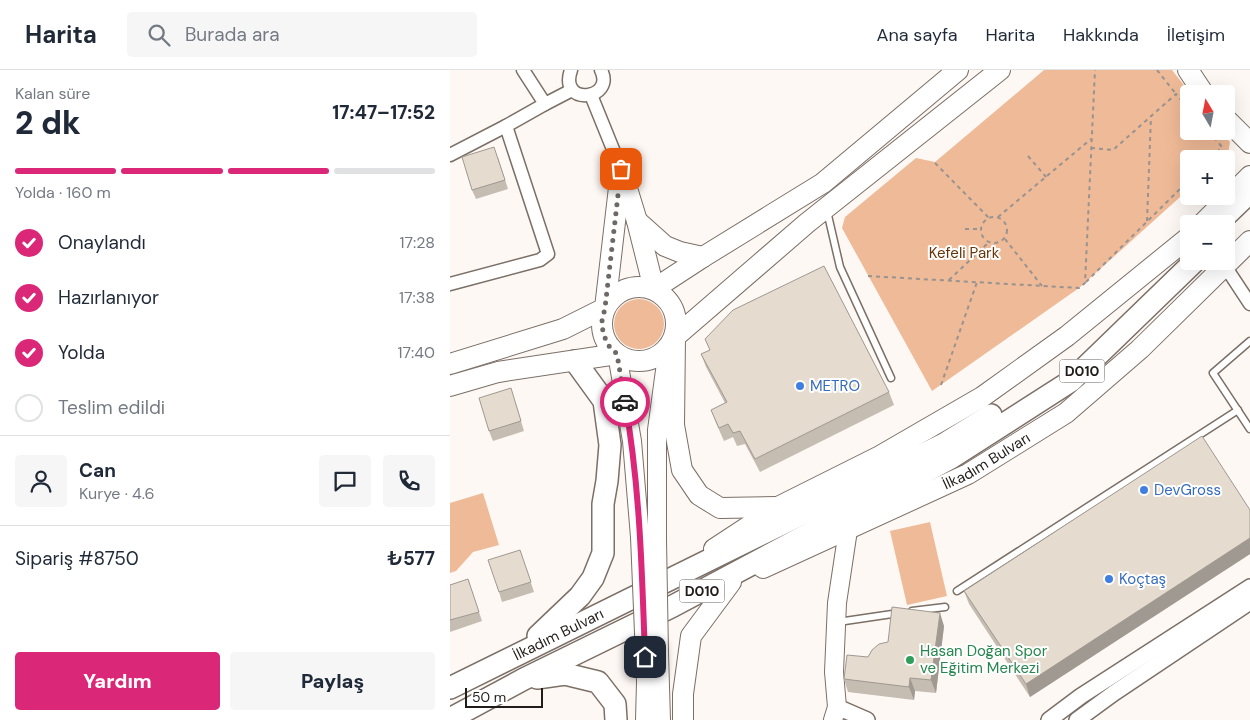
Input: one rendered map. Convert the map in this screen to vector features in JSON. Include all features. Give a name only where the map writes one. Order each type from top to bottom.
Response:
[{"type":"highway","points":[[1226,215],[1250,192]]},
{"type":"highway","points":[[1235,221],[1250,207]]},
{"type":"highway","name":"İlkadım Bulvarı","points":[[450,688],[667,580],[947,451],[1071,366],[1180,261]]},
{"type":"highway","name":"İlkadım Bulvarı","points":[[450,718],[524,679],[673,606],[1071,381],[1186,270]]},
{"type":"highway","points":[[521,652],[580,596],[593,578],[603,553],[603,504],[610,444],[604,401],[575,361]]},
{"type":"highway","points":[[524,679],[565,674],[598,682],[615,704],[616,720]]},
{"type":"main road","points":[[654,289],[703,256],[822,183],[958,70]]},
{"type":"main road","points":[[621,169],[602,321],[603,333],[608,345],[617,354],[627,360],[638,362],[650,360],[660,355],[669,347],[675,337],[826,208],[1000,70]]},
{"type":"main road","points":[[1188,70],[1198,85]]},
{"type":"main road","points":[[1235,128],[1250,143]]},
{"type":"main road","points":[[621,169],[637,220],[654,289]]},
{"type":"main road","points":[[1211,215],[1250,176]]},
{"type":"main road","points":[[637,220],[665,246],[680,252],[703,256]]},
{"type":"main road","name":"İlkadım Bulvarı","points":[[1235,256],[1250,241]]},
{"type":"main road","name":"İlkadım Bulvarı","points":[[667,580],[778,507],[880,456],[982,397],[1067,336],[1180,244]]},
{"type":"main road","name":"İlkadım Bulvarı","points":[[673,606],[848,530],[968,474],[1066,413],[1140,349],[1221,270]]},
{"type":"main road","points":[[450,364],[563,329],[605,308],[620,291],[631,287],[643,286],[654,289],[671,304],[676,314],[677,326],[666,363],[657,430],[649,538],[652,655],[661,720]]},
{"type":"main road","points":[[675,337],[674,425],[682,470],[699,496],[720,508],[778,507]]},
{"type":"main road","points":[[450,386],[498,372],[617,354]]},
{"type":"main road","points":[[617,354],[649,538]]},
{"type":"main road","points":[[835,714],[834,672],[837,603],[848,530]]},
{"type":"main road","points":[[683,720],[683,694],[691,636],[731,582]]},
{"type":"main road","points":[[645,720],[646,682],[652,655]]},
{"type":"street","points":[[523,70],[545,104]]},
{"type":"street","points":[[571,70],[568,76],[572,90],[584,96],[591,96],[602,87],[605,71]]},
{"type":"street","points":[[450,155],[572,90]]},
{"type":"street","points":[[591,96],[621,169]]},
{"type":"street","points":[[450,284],[540,260],[548,254],[506,126]]},
{"type":"street","points":[[1228,270],[1250,304]]},
{"type":"street","points":[[1049,720],[1081,696],[1250,587]]},
{"type":"street","points":[[1076,720],[1114,692],[1250,602]]},
{"type":"street","points":[[835,714],[867,720]]},
{"type":"lane","points":[[826,208],[840,267],[891,378]]},
{"type":"lane","points":[[1250,340],[1213,373],[1250,429]]},
{"type":"lane","points":[[957,591],[1238,410]]},
{"type":"lane","points":[[836,622],[945,607]]},
{"type":"path","points":[[1085,283],[1095,70]]},
{"type":"path","points":[[1157,70],[1180,98]]},
{"type":"path","points":[[1091,148],[1114,150],[1176,94]]},
{"type":"path","points":[[1147,221],[1151,116]]},
{"type":"path","points":[[998,217],[1005,222],[1008,231],[1005,238],[998,243],[989,242],[983,237],[982,224],[989,218],[998,217],[1092,139]]},
{"type":"path","points":[[1216,140],[1222,147],[1219,150]]},
{"type":"path","points":[[1028,156],[1046,177]]},
{"type":"path","points":[[935,163],[989,218]]},
{"type":"path","points":[[868,276],[1079,288],[1180,189]]},
{"type":"path","points":[[965,229],[981,229]]},
{"type":"path","points":[[1005,238],[1042,286]]},
{"type":"path","points":[[948,281],[989,242]]},
{"type":"path","points":[[941,385],[977,282]]},
{"type":"green space","name":"Kefeli Park","points":[[1044,70],[1172,70],[1184,85],[1180,85],[1180,140],[1228,140],[1230,142],[1229,150],[1180,150],[1180,197],[1079,288],[932,391],[842,228],[845,217],[916,158],[935,162]]},
{"type":"green space","points":[[639,299],[649,301],[657,306],[662,314],[664,324],[662,334],[657,342],[649,347],[639,349],[629,347],[621,342],[616,334],[614,324],[616,314],[621,306],[629,301]]},
{"type":"green space","points":[[483,493],[499,545],[473,552],[456,571],[450,573],[450,503]]},
{"type":"green space","points":[[930,522],[947,596],[907,605],[890,531]]},
{"type":"building","points":[[494,147],[505,180],[472,190],[462,157]]},
{"type":"building","name":"METRO","points":[[824,266],[889,392],[755,459],[740,431],[733,433],[728,424],[719,428],[711,410],[727,402],[701,354],[710,350],[705,339],[733,310]]},
{"type":"building","points":[[511,388],[521,421],[489,431],[479,398]]},
{"type":"building","name":"Koçtaş","points":[[1202,436],[1250,510],[1250,538],[1026,684],[964,591]]},
{"type":"building","points":[[520,550],[531,582],[499,592],[488,560]]},
{"type":"building","points":[[468,579],[479,612],[450,620],[450,585]]},
{"type":"building","name":"Hasan Doğan Spor ve Eğitim Merkezi","points":[[892,607],[940,613],[931,680],[910,678],[909,687],[844,679],[847,655],[868,657],[879,644],[888,642]]},
{"type":"way so far","points":[[621,169],[602,321],[603,333],[608,345],[617,354],[625,402]]},
{"type":"place","name":"METRO","points":[[800,386]]},
{"type":"place","name":"DevGross","points":[[1144,490]]},
{"type":"place","name":"Koçtaş","points":[[1109,579]]},
{"type":"place","name":"Hasan Doğan Spor ve Eğitim Merkezi","points":[[910,660]]},
{"type":"route","points":[[625,402],[632,441],[640,537],[645,657]]}]
